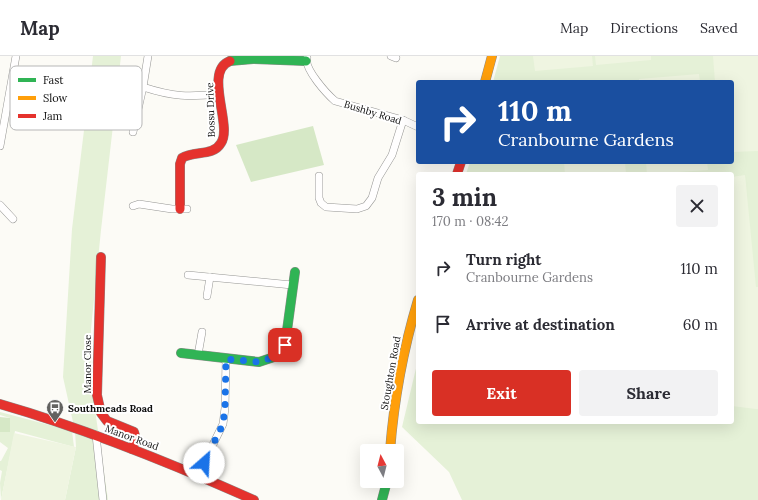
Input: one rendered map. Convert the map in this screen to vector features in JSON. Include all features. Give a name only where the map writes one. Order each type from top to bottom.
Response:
[{"type":"street","points":[[14,66],[16,56]]},
{"type":"street","points":[[142,95],[148,56]]},
{"type":"street","points":[[486,80],[492,56]]},
{"type":"street","name":"Bossu Drive","points":[[133,206],[143,204],[183,209],[180,164],[182,158],[187,154],[213,151],[223,141],[224,130],[219,94],[221,71],[227,62],[240,59],[307,59]]},
{"type":"street","name":"Bushby Road","points":[[307,59],[308,68],[329,96],[335,101],[403,120],[416,126]]},
{"type":"street","points":[[144,87],[178,96],[219,94]]},
{"type":"street","points":[[0,146],[10,90]]},
{"type":"street","points":[[319,176],[319,198],[323,205],[357,209],[366,206],[372,198],[378,178],[392,155],[403,120]]},
{"type":"street","points":[[0,205],[13,219]]},
{"type":"street","name":"Manor Close","points":[[100,257],[97,395],[101,413],[106,421],[134,432],[136,439],[132,449]]},
{"type":"street","points":[[181,354],[259,362],[274,357],[285,345],[294,272]]},
{"type":"street","points":[[188,275],[292,285]]},
{"type":"street","points":[[207,296],[210,277]]},
{"type":"street","name":"Stoughton Road","points":[[391,444],[399,379],[409,328],[416,306]]},
{"type":"street","points":[[198,355],[202,332]]},
{"type":"street","points":[[198,475],[223,424],[225,408],[226,359]]},
{"type":"street","name":"Manor Road","points":[[0,404],[37,414],[161,459],[254,500]]},
{"type":"street","points":[[96,435],[103,500]]},
{"type":"street","points":[[382,500],[385,488]]},
{"type":"green space","points":[[93,56],[121,56],[120,66],[92,66]]},
{"type":"green space","points":[[500,56],[758,56],[758,500],[462,500],[449,472],[402,427],[416,368],[416,424],[734,424],[734,172],[467,172],[469,164],[734,164],[734,80],[494,80]]},
{"type":"green space","points":[[533,56],[592,56],[593,66],[535,71]]},
{"type":"green space","points":[[595,56],[651,56],[651,60],[596,65]]},
{"type":"green space","points":[[713,56],[758,56],[758,151],[734,152],[734,80],[715,80]]},
{"type":"green space","points":[[699,74],[700,80],[639,80]]},
{"type":"green space","points":[[313,126],[324,165],[251,182],[236,145]]},
{"type":"green space","points":[[84,130],[112,130],[91,329],[91,382],[108,500],[65,500],[76,447],[75,431],[63,377],[72,229]]},
{"type":"green space","points":[[564,164],[625,164],[626,172],[565,172]]},
{"type":"green space","points":[[646,164],[707,164],[708,170],[678,172],[647,172]]},
{"type":"green space","points":[[745,175],[756,287],[758,287],[758,409],[734,406],[734,177]]},
{"type":"green space","points":[[0,412],[72,431],[74,447],[15,431],[1,500],[0,483],[2,471],[0,470],[0,461],[8,448],[0,442],[0,432],[10,432],[10,418],[0,415]]},
{"type":"green space","points":[[0,417],[10,418],[10,432],[0,432]]},
{"type":"green space","points":[[14,433],[76,447],[65,500],[1,500]]},
{"type":"traffic: fast","points":[[230,61],[253,59],[306,61]]},
{"type":"traffic: fast","points":[[181,353],[259,362],[274,357],[285,345],[295,272]]},
{"type":"traffic: fast","points":[[382,500],[385,488]]},
{"type":"traffic: slow","points":[[486,80],[492,56]]},
{"type":"traffic: slow","points":[[391,444],[400,375],[416,307]]},
{"type":"traffic: jam","points":[[180,209],[180,164],[182,158],[192,154],[213,150],[221,143],[224,135],[224,124],[218,87],[222,67],[230,61]]},
{"type":"traffic: jam","points":[[458,172],[460,164]]},
{"type":"traffic: jam","points":[[101,257],[97,395],[101,413],[107,421],[134,432],[136,439],[132,449]]},
{"type":"traffic: jam","points":[[0,404],[65,424],[97,436],[192,473],[254,500]]},
{"type":"place","name":"Southmeads Road","points":[[55,423]]},
{"type":"route","points":[[204,463],[223,424],[225,408],[226,359],[259,362],[274,357],[285,345]]}]
